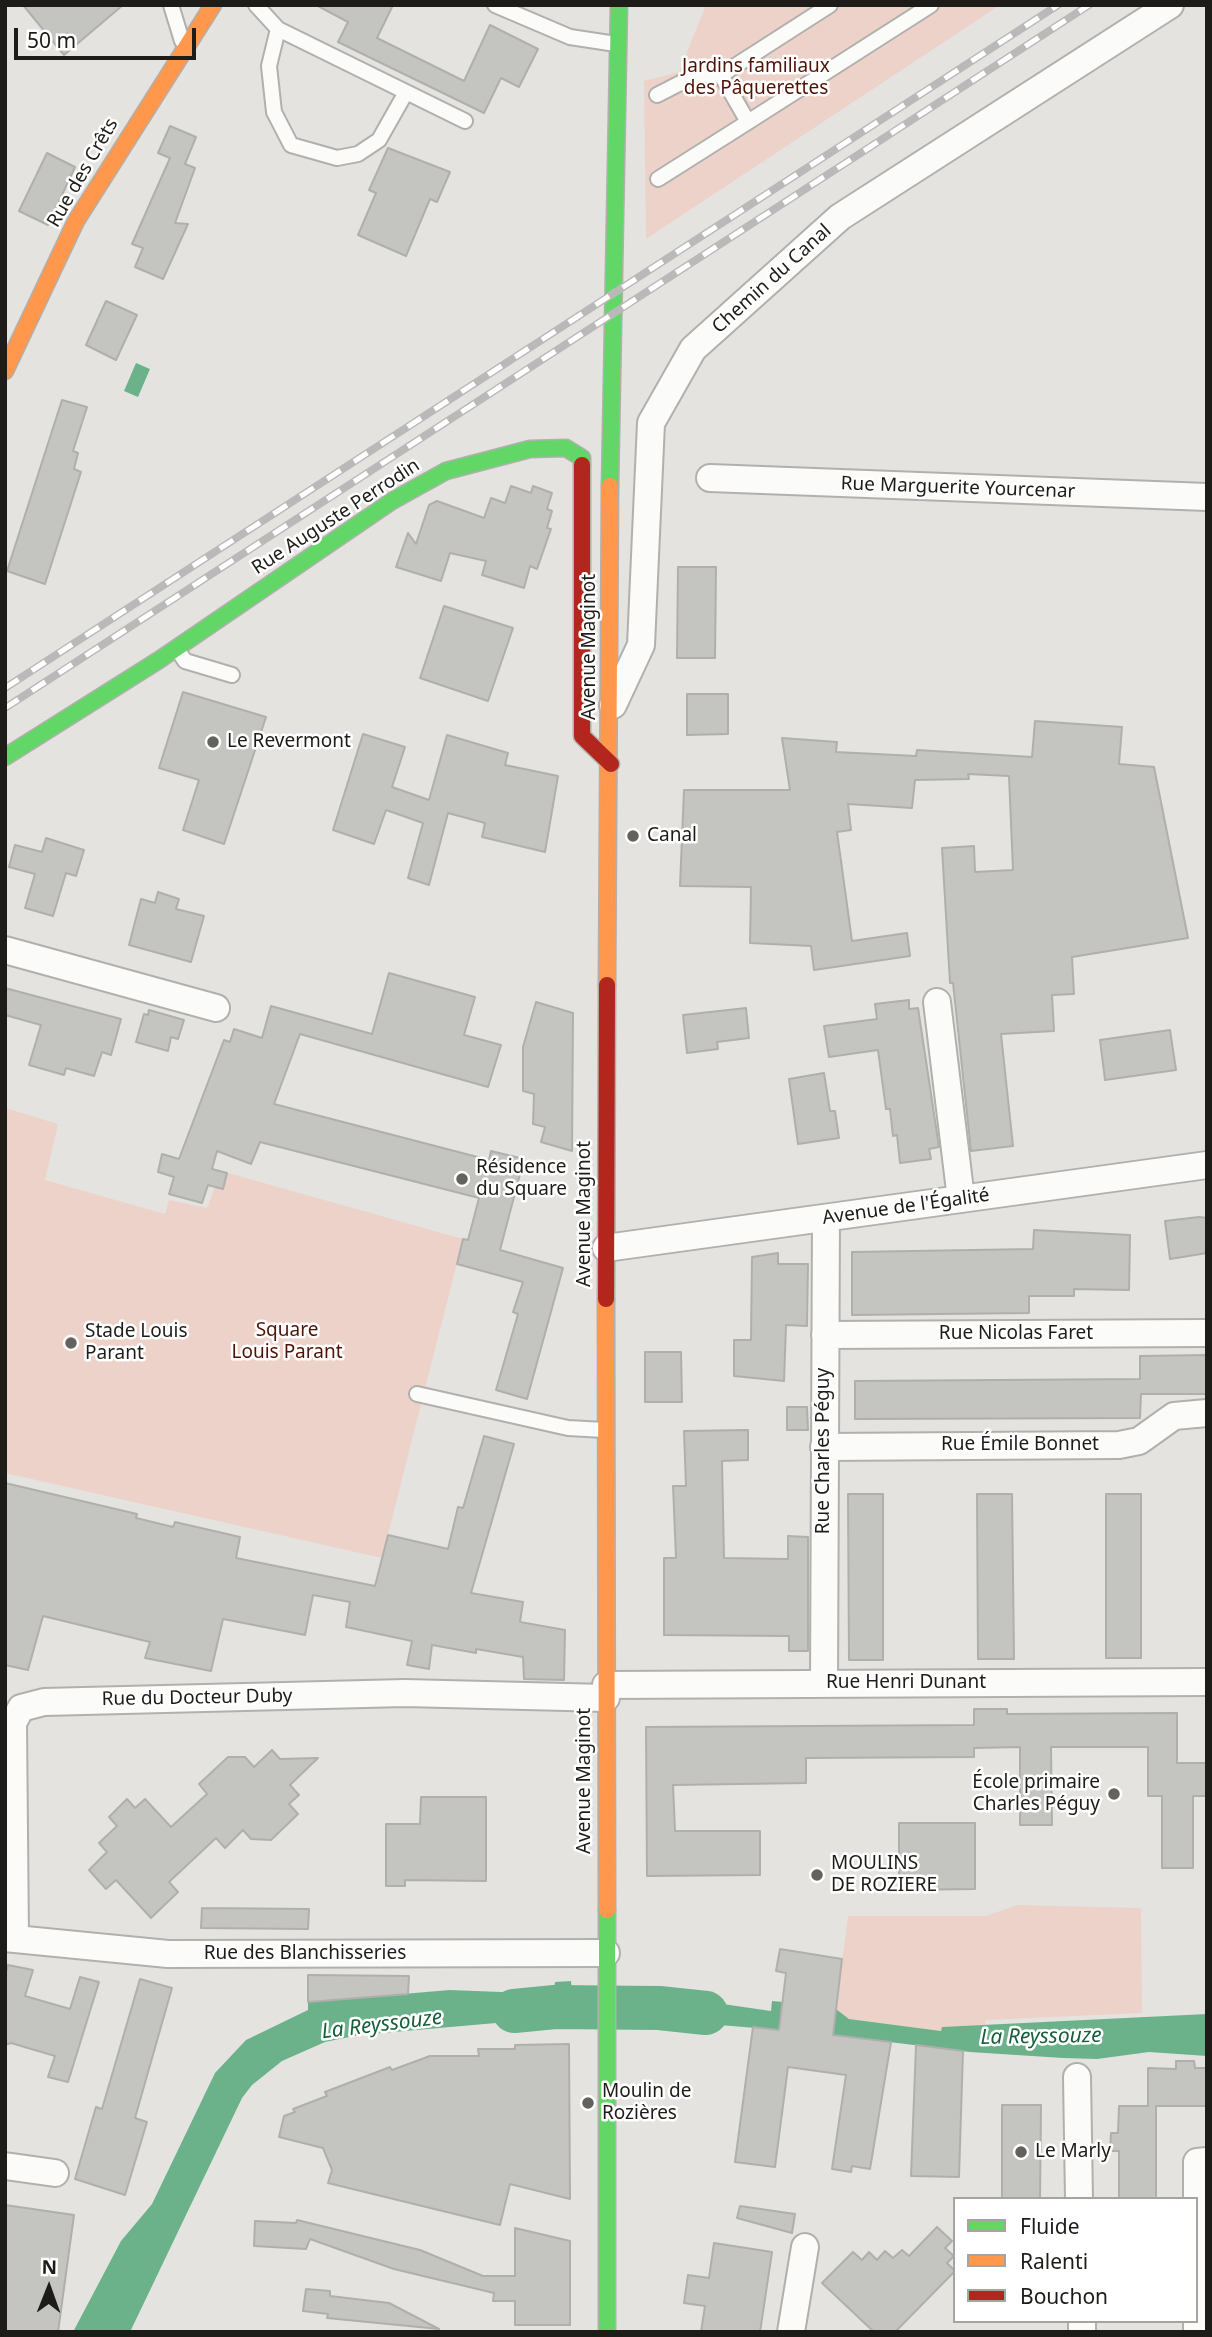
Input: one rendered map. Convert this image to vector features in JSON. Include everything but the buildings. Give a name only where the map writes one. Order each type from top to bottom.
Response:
[{"type":"main road","name":"Rue des Crêts","points":[[5,371],[76,221],[213,5]]},
{"type":"main road","name":"Avenue Maginot","points":[[607,2332],[606,1248],[611,764],[611,337],[618,5]]},
{"type":"main road","name":"Rue Auguste Perrodin","points":[[5,757],[177,648],[392,501],[446,471],[530,449],[566,447],[582,458],[582,736],[611,764]]},
{"type":"street","name":"Chemin du Canal","points":[[610,710],[641,645],[650,423],[693,349],[840,217],[1170,5]]},
{"type":"street","name":"Rue Marguerite Yourcenar","points":[[710,478],[1207,497]]},
{"type":"street","points":[[5,950],[216,1007]]},
{"type":"street","points":[[937,1002],[961,1199]]},
{"type":"street","name":"Avenue de l'Égalité","points":[[606,1248],[1207,1165]]},
{"type":"street","name":"Rue Charles Péguy","points":[[824,1684],[826,1218]]},
{"type":"street","name":"Rue Nicolas Faret","points":[[825,1335],[1207,1333]]},
{"type":"street","name":"Rue Émile Bonnet","points":[[824,1447],[1119,1445],[1139,1441],[1174,1416],[1207,1413]]},
{"type":"street","name":"Rue Henri Dunant","points":[[606,1691],[824,1684],[1207,1682]]},
{"type":"street","name":"Rue du Docteur Duby","points":[[10,1938],[13,1723],[21,1708],[44,1702],[606,1691]]},
{"type":"street","name":"Rue des Blanchisseries","points":[[10,1938],[168,1954],[606,1961]]},
{"type":"street","points":[[1077,2077],[1080,2197]]},
{"type":"street","points":[[1197,2197],[1197,2162],[1207,2161]]},
{"type":"street","points":[[5,2166],[55,2173]]},
{"type":"street","points":[[791,2332],[805,2247]]},
{"type":"lane","points":[[171,5],[184,50]]},
{"type":"lane","points":[[256,5],[278,29],[405,94],[465,121]]},
{"type":"lane","points":[[495,5],[570,37],[617,44]]},
{"type":"lane","points":[[657,95],[696,75],[721,75],[830,5]]},
{"type":"lane","points":[[658,179],[931,5]]},
{"type":"lane","points":[[278,29],[269,66],[270,78],[274,112],[291,145],[337,159],[358,154],[379,140],[405,94]]},
{"type":"lane","points":[[721,75],[748,122]]},
{"type":"lane","points":[[177,648],[186,661],[232,675]]},
{"type":"lane","points":[[417,1394],[568,1428],[606,1430]]},
{"type":"green space","name":"Jardins familiaux des Pâquerettes","points":[[706,5],[1000,5],[646,239],[644,81],[679,72]]},
{"type":"green space","name":"Square Louis Parant","points":[[5,1108],[58,1124],[45,1180],[165,1214],[169,1200],[207,1208],[221,1171],[463,1239],[382,1558],[5,1473]]},
{"type":"green space","points":[[1017,1905],[1141,1908],[1142,2013],[986,2020],[985,2025],[942,2027],[942,2031],[849,2019],[836,2009],[848,1916],[986,1916]]},
{"type":"water","points":[[136,363],[150,369],[138,397],[124,391]]},
{"type":"water","points":[[571,1981],[574,2020],[519,2021],[359,2035],[325,2042],[282,2061],[252,2085],[242,2098],[130,2332],[73,2332],[121,2241],[152,2204],[215,2073],[246,2040],[308,2010],[308,2002],[450,1990],[553,1994],[555,1982]]},
{"type":"water","points":[[647,1993],[771,2011],[772,2001],[783,2002],[780,2030],[647,2019]]},
{"type":"water","points":[[836,2009],[849,2019],[941,2031],[942,2027],[1207,2014],[1207,2056],[1149,2052],[1097,2059],[1063,2058],[970,2052],[833,2035]]},
{"type":"waterway","name":"La Reyssouze","points":[[514,2011],[555,2007],[659,2008],[706,2013]]},
{"type":"railway","points":[[5,688],[1058,5]]},
{"type":"railway","points":[[5,708],[1089,5]]},
{"type":"traffic: fast","points":[[610,486],[619,5]]},
{"type":"traffic: fast","points":[[5,757],[159,660],[392,501],[446,471],[530,449],[566,448],[582,458],[582,465]]},
{"type":"traffic: fast","points":[[607,1910],[607,2332]]},
{"type":"traffic: slow","points":[[5,371],[76,221],[213,5]]},
{"type":"traffic: slow","points":[[607,985],[610,486]]},
{"type":"traffic: slow","points":[[606,1299],[607,1910]]},
{"type":"traffic: jam","points":[[582,465],[582,736],[611,764]]},
{"type":"traffic: jam","points":[[606,1299],[607,985]]},
{"type":"place","name":"Le Revermont","points":[[213,742]]},
{"type":"place","name":"Canal","points":[[633,836]]},
{"type":"place","name":"Résidence du Square","points":[[462,1179]]},
{"type":"place","name":"Stade Louis Parant","points":[[71,1343]]},
{"type":"place","name":"École primaire Charles Péguy","points":[[1114,1794]]},
{"type":"place","name":"MOULINS DE ROZIERE","points":[[817,1875]]},
{"type":"place","name":"Moulin de Rozières","points":[[588,2103]]},
{"type":"place","name":"Le Marly","points":[[1021,2152]]}]
